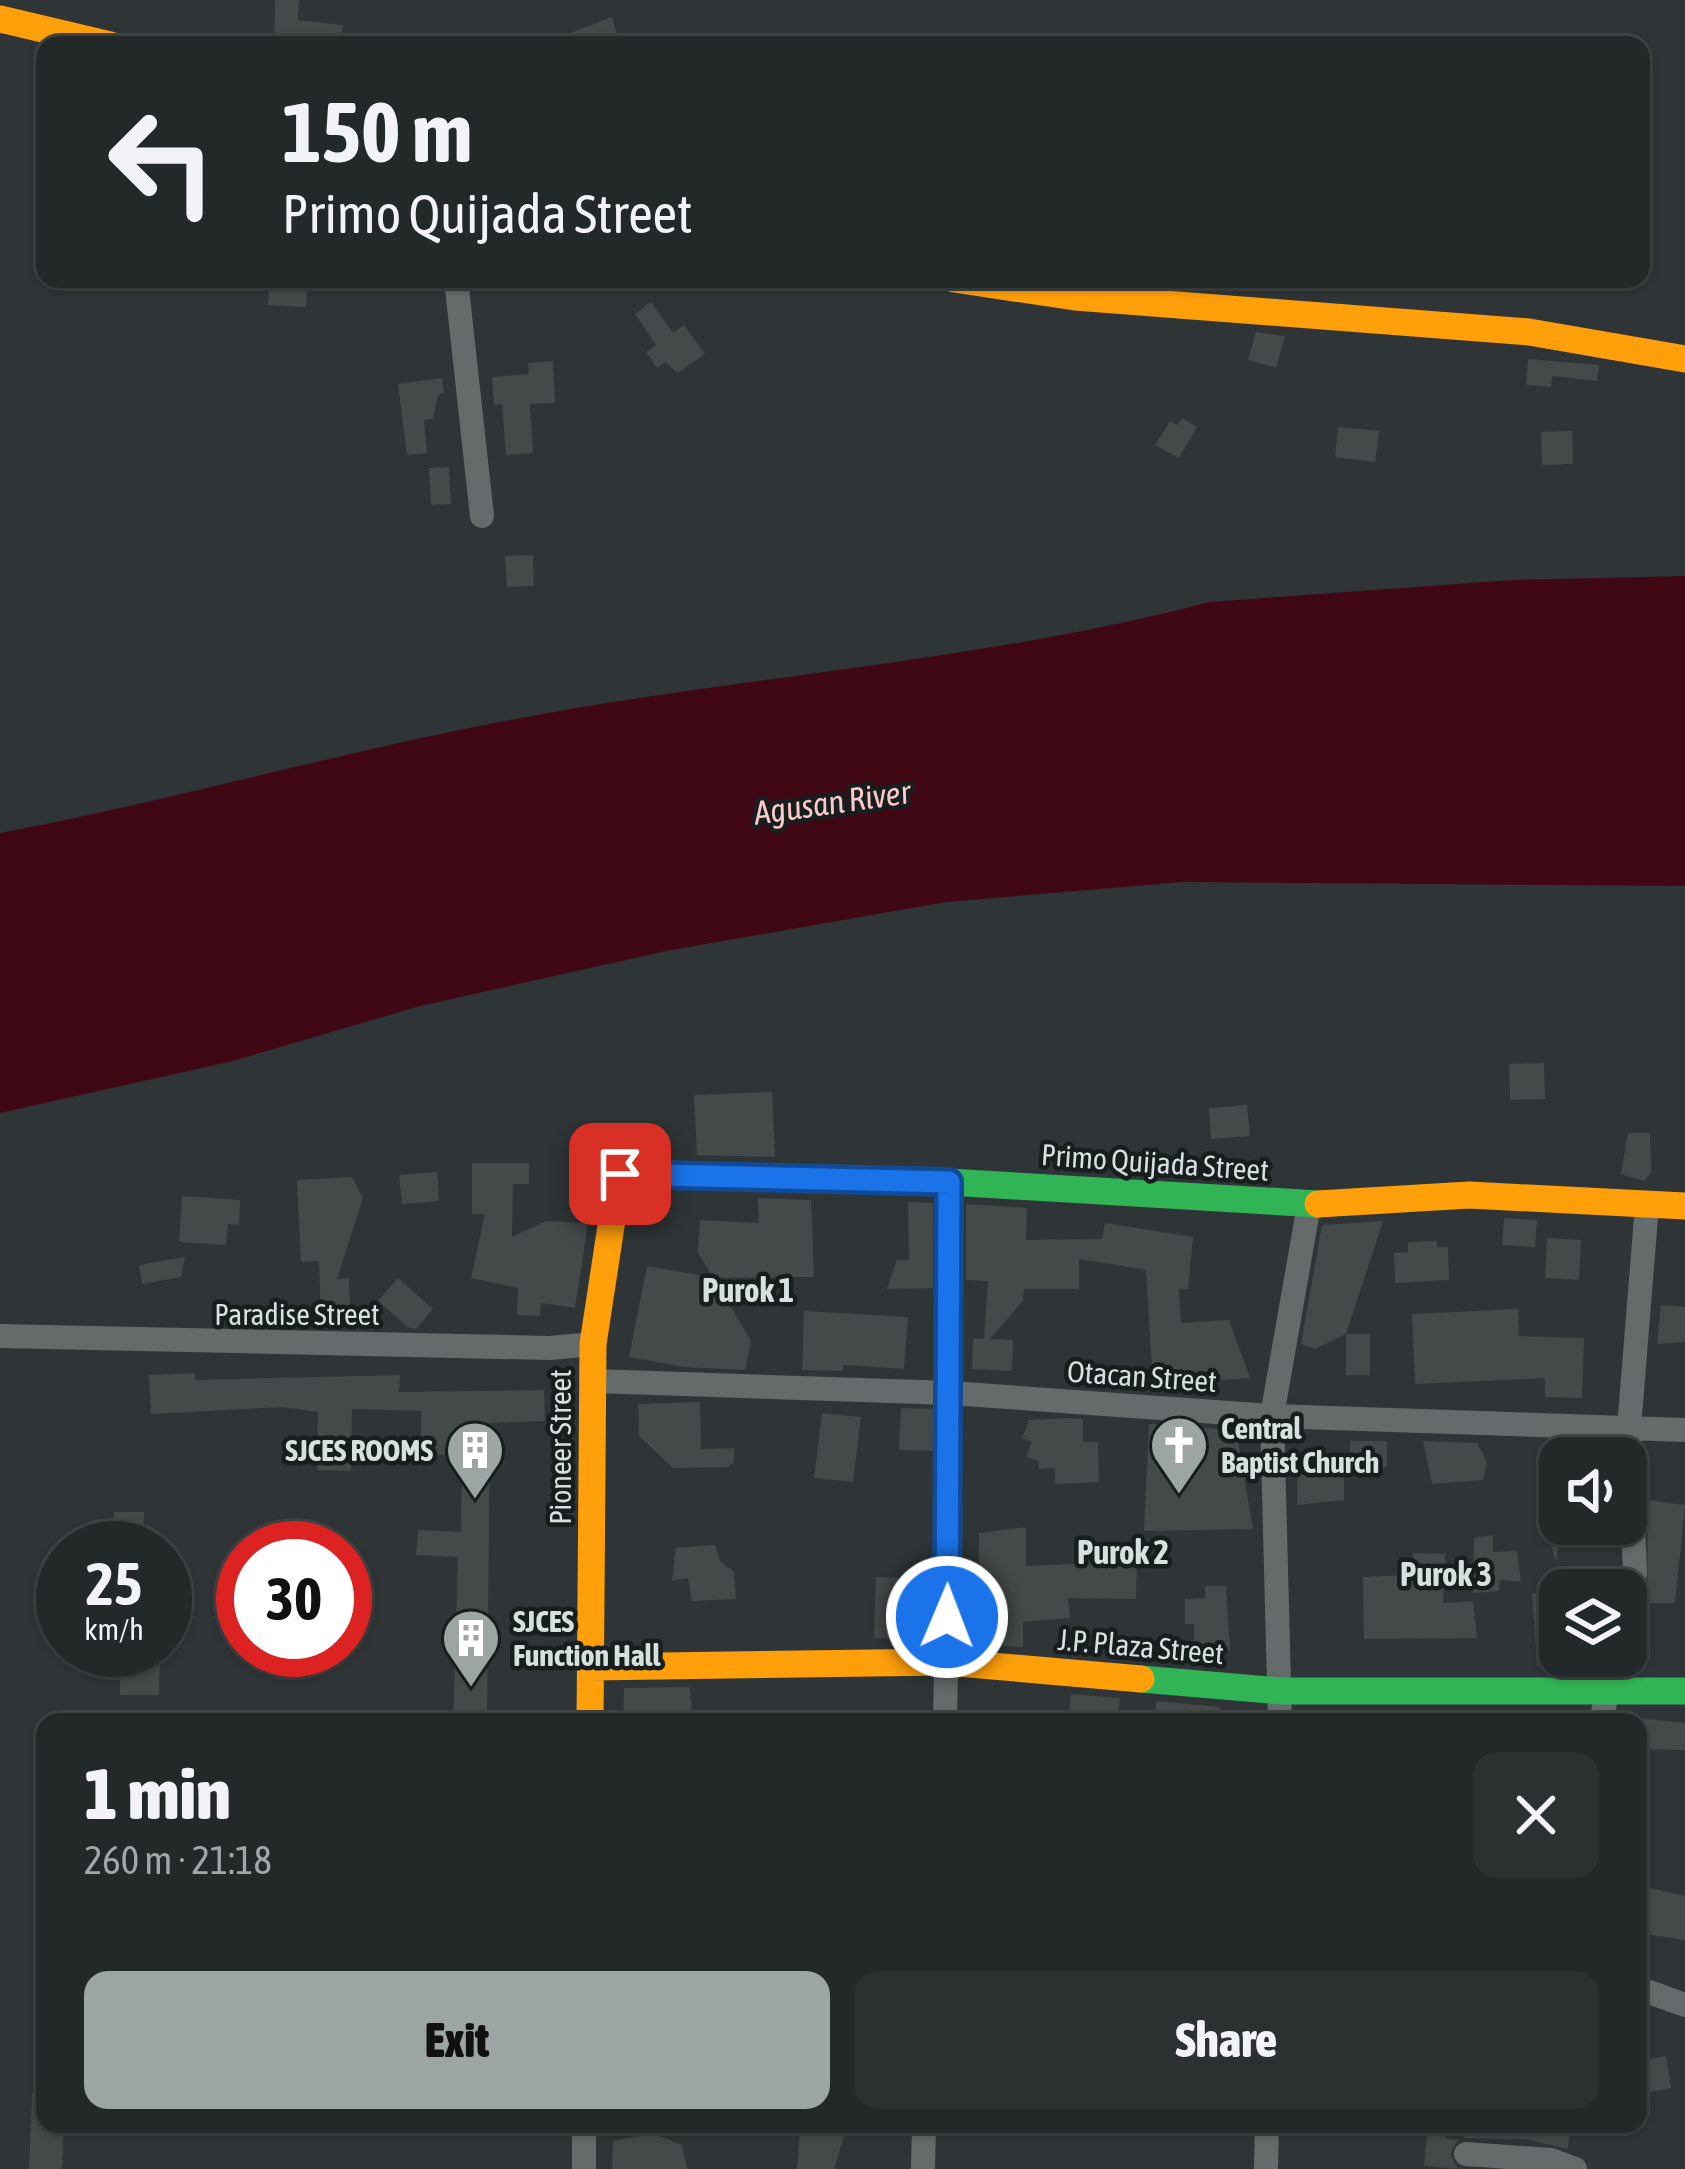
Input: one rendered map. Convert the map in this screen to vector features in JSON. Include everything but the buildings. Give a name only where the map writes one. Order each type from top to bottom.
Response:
[{"type":"street","points":[[0,19],[72,36]]},
{"type":"street","points":[[458,288],[482,516]]},
{"type":"street","points":[[1015,288],[1076,297],[1529,332],[1685,359]]},
{"type":"street","name":"Primo Quijada Street","points":[[620,1174],[949,1182],[1309,1205],[1469,1195],[1685,1206]]},
{"type":"street","name":"Pioneer Street","points":[[590,1713],[593,1344],[620,1174]]},
{"type":"street","points":[[944,1713],[951,1393],[949,1182]]},
{"type":"street","points":[[1280,1713],[1272,1415],[1309,1205]]},
{"type":"street","points":[[1635,1569],[1629,1427],[1647,1205]]},
{"type":"street","name":"Paradise Street","points":[[0,1336],[154,1343],[550,1348],[593,1344]]},
{"type":"street","name":"Otacan Street","points":[[594,1381],[951,1393],[1272,1415],[1685,1430]]},
{"type":"street","name":"J.P. Plaza Street","points":[[591,1666],[946,1662],[1281,1691],[1685,1691]]},
{"type":"street","points":[[1603,1713],[1611,1677]]},
{"type":"street","points":[[1647,1991],[1685,2005]]},
{"type":"street","points":[[584,2133],[584,2169]]},
{"type":"street","points":[[923,2169],[924,2133]]},
{"type":"street","points":[[1266,2169],[1267,2133]]},
{"type":"street","points":[[1466,2155],[1551,2160],[1574,2169]]},
{"type":"water","name":"Agusan River","points":[[1685,576],[1685,886],[1183,882],[946,902],[666,951],[420,1006],[233,1061],[0,1113],[0,833],[526,717],[1040,639],[1209,602],[1512,580]]},
{"type":"traffic: fast","points":[[633,1174],[949,1182],[1318,1204]]},
{"type":"traffic: fast","points":[[1141,1679],[1281,1691],[1685,1691]]},
{"type":"traffic: slow","points":[[0,19],[72,36]]},
{"type":"traffic: slow","points":[[1014,288],[1075,297],[1529,332],[1685,359]]},
{"type":"traffic: slow","points":[[590,1713],[593,1344],[619,1174],[633,1174]]},
{"type":"traffic: slow","points":[[1318,1204],[1469,1195],[1685,1206]]},
{"type":"traffic: slow","points":[[591,1667],[946,1662],[1141,1679]]},
{"type":"place","name":"Central Baptist Church","points":[[1179,1496]]},
{"type":"place","name":"SJCES ROOMS","points":[[475,1501]]},
{"type":"place","name":"SJCES Function Hall","points":[[471,1689]]},
{"type":"district","name":"Purok 1","points":[[748,1290]]},
{"type":"district","name":"Purok 2","points":[[1123,1552]]},
{"type":"district","name":"Purok 3","points":[[1446,1574]]},
{"type":"route","points":[[620,1174],[949,1182],[947,1617]]}]
